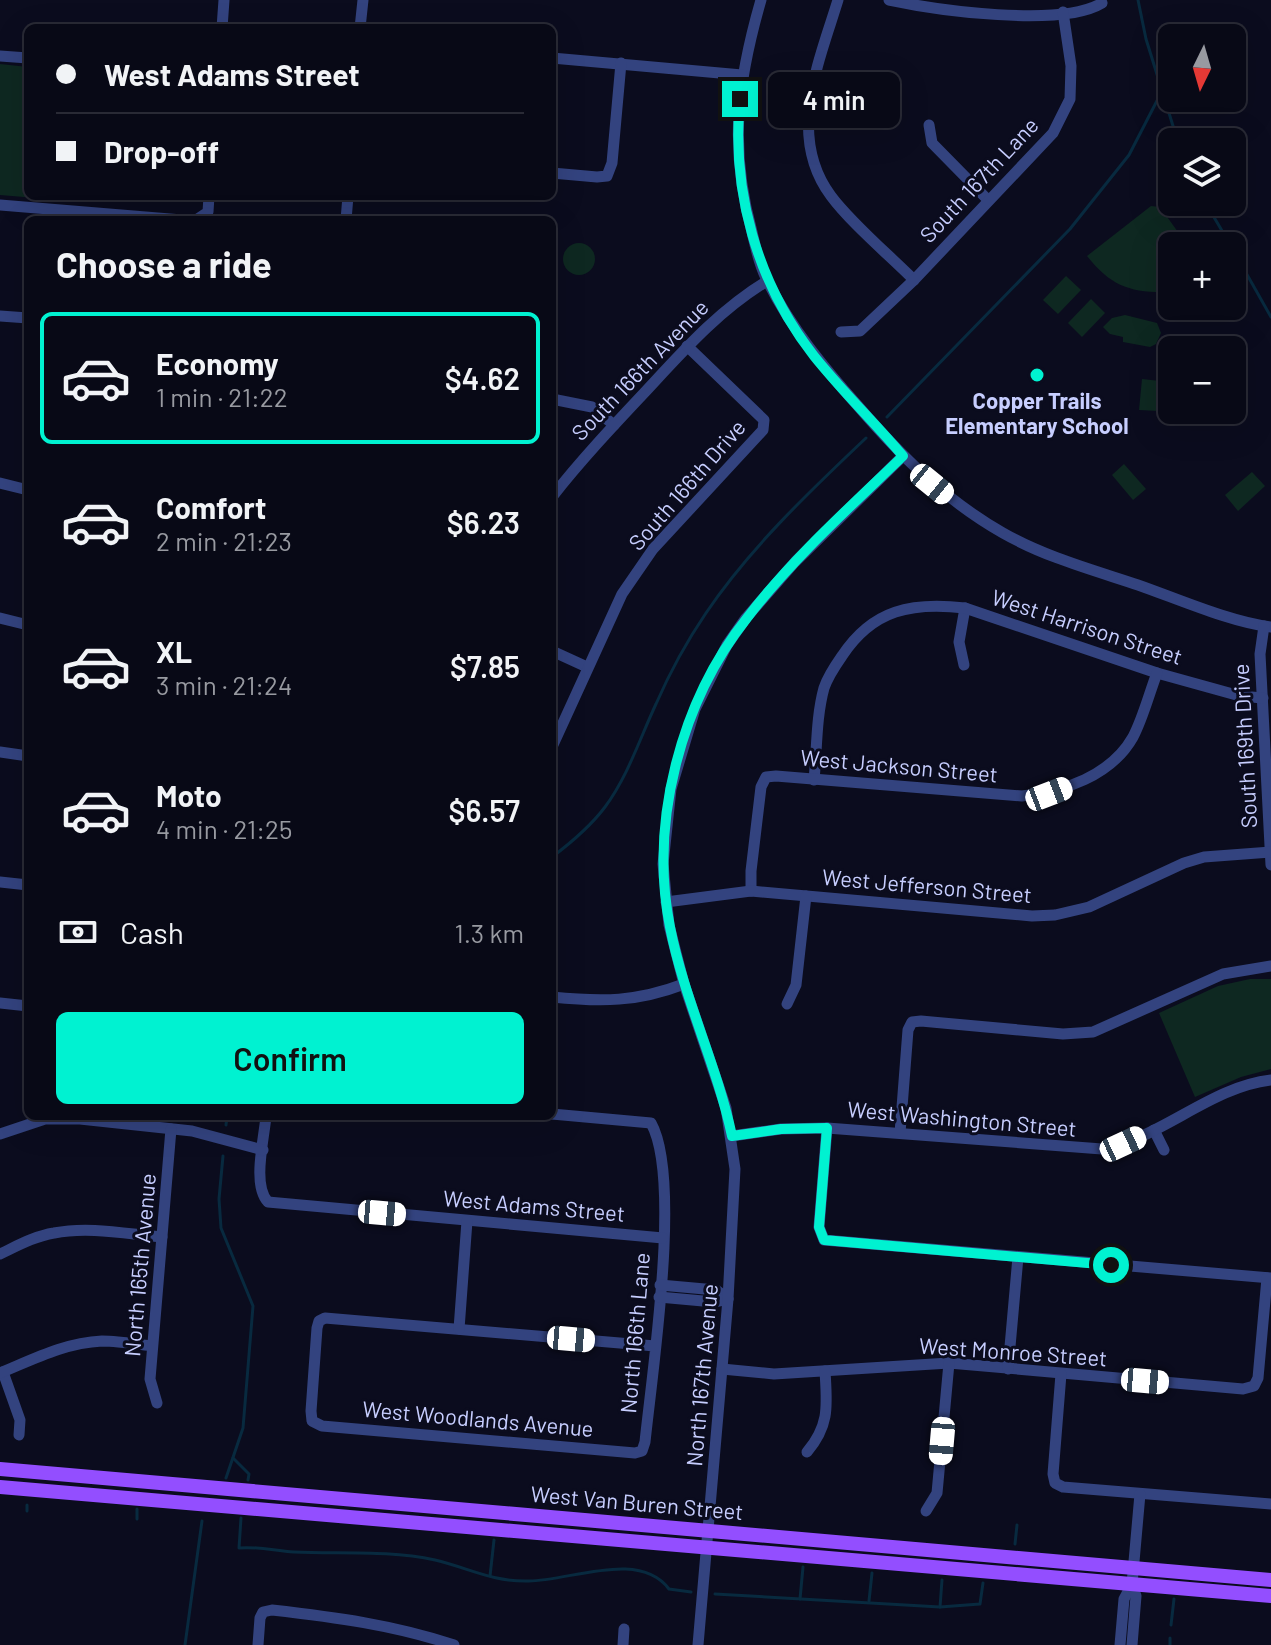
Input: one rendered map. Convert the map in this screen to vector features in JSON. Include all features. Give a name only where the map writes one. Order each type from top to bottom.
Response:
[{"type":"main road","name":"West Van Buren Street","points":[[0,1469],[245,1491],[1271,1596]]},
{"type":"main road","name":"West Van Buren Street","points":[[0,1487],[1271,1580]]},
{"type":"main road","points":[[160,1501],[163,1496],[174,1492],[214,1495],[245,1491]]},
{"type":"street","points":[[222,24],[224,0]]},
{"type":"street","points":[[360,24],[363,0]]},
{"type":"street","points":[[761,0],[742,75],[737,134],[742,188],[767,281],[813,355],[903,456],[954,502],[1005,534],[1034,548],[1148,589],[1268,626]]},
{"type":"street","points":[[838,0],[810,92],[808,122],[814,160],[832,197],[914,280]]},
{"type":"street","points":[[889,0],[944,11],[988,14],[1088,11],[1101,1]]},
{"type":"street","name":"South 167th Lane","points":[[841,332],[860,331],[914,280],[1053,133],[1070,99],[1071,66],[1063,12]]},
{"type":"street","points":[[0,56],[24,58]]},
{"type":"street","points":[[556,58],[742,75]]},
{"type":"street","points":[[556,173],[607,176],[612,163],[621,63]]},
{"type":"street","points":[[929,125],[932,143],[988,200]]},
{"type":"street","points":[[0,205],[133,216]]},
{"type":"street","name":"South 166th Avenue","points":[[556,492],[687,346],[732,304],[767,281]]},
{"type":"street","points":[[0,316],[24,318]]},
{"type":"street","name":"South 166th Drive","points":[[556,738],[622,594],[653,549],[763,430],[764,420],[687,346]]},
{"type":"street","points":[[556,400],[592,407],[614,425]]},
{"type":"street","name":"North 167th Avenue","points":[[698,1645],[735,1209],[735,1169],[726,1108],[684,984],[666,902],[663,864],[665,832],[675,769],[695,709],[727,645],[746,618],[795,562],[903,456]]},
{"type":"street","points":[[0,483],[24,489]]},
{"type":"street","name":"West Harrison Street","points":[[814,780],[827,678],[860,632],[899,610],[933,604],[965,608],[1157,673],[1240,696],[1263,698]]},
{"type":"street","points":[[964,665],[959,642],[965,608]]},
{"type":"street","points":[[0,618],[24,624]]},
{"type":"street","name":"South 169th Drive","points":[[1268,626],[1260,654],[1271,865]]},
{"type":"street","points":[[556,653],[587,667]]},
{"type":"street","name":"West Jackson Street","points":[[751,891],[761,787],[766,777],[1022,796],[1049,794],[1090,779],[1118,755],[1132,738],[1157,673]]},
{"type":"street","points":[[0,752],[24,755]]},
{"type":"street","name":"West Jefferson Street","points":[[666,902],[751,891],[1032,916],[1055,915],[1089,907],[1184,863],[1204,857],[1271,852]]},
{"type":"street","points":[[0,882],[24,885]]},
{"type":"street","points":[[787,1004],[796,985],[806,896]]},
{"type":"street","points":[[900,1133],[908,1030],[912,1022],[1063,1034],[1093,1032],[1223,974],[1271,966]]},
{"type":"street","points":[[556,997],[601,1002],[632,1000],[684,984]]},
{"type":"street","points":[[0,1003],[24,1006]]},
{"type":"street","name":"West Washington Street","points":[[732,1136],[781,1129],[827,1128],[1089,1149],[1123,1144],[1235,1090],[1271,1080]]},
{"type":"street","name":"North 166th Lane","points":[[556,1114],[651,1123],[658,1135],[665,1200],[655,1346],[642,1451]]},
{"type":"street","points":[[0,1134],[42,1120]]},
{"type":"street","points":[[97,1120],[171,1129],[263,1150],[266,1120]]},
{"type":"street","points":[[827,1128],[819,1227],[824,1240],[1269,1278]]},
{"type":"street","name":"North 165th Avenue","points":[[157,1403],[150,1379],[171,1129]]},
{"type":"street","points":[[1154,1130],[1164,1150]]},
{"type":"street","name":"West Adams Street","points":[[263,1150],[259,1182],[261,1195],[268,1202],[663,1238]]},
{"type":"street","points":[[467,1221],[459,1329],[655,1346]]},
{"type":"street","points":[[0,1254],[36,1238],[68,1230],[162,1237]]},
{"type":"street","points":[[1008,1369],[1018,1257]]},
{"type":"street","name":"West Monroe Street","points":[[722,1369],[760,1374],[949,1363],[1243,1389],[1254,1386],[1258,1378],[1269,1278]]},
{"type":"street","points":[[660,1291],[716,1290],[728,1299]]},
{"type":"street","name":"West Woodlands Avenue","points":[[459,1329],[325,1318],[319,1321],[312,1421],[322,1426],[642,1451]]},
{"type":"street","points":[[19,1435],[20,1420],[2,1373],[50,1351],[81,1343],[104,1341],[152,1346]]},
{"type":"street","points":[[926,1511],[937,1493],[949,1363]]},
{"type":"street","points":[[807,1452],[826,1423],[825,1371]]},
{"type":"street","points":[[1061,1374],[1053,1474],[1055,1483],[1063,1487],[1271,1504]]},
{"type":"street","points":[[1120,1645],[1124,1599],[1132,1584],[1140,1494]]},
{"type":"street","points":[[1132,1584],[1136,1596],[1132,1645]]},
{"type":"street","points":[[258,1645],[263,1612],[272,1610],[349,1618],[419,1633],[454,1645]]},
{"type":"street","points":[[623,1645],[624,1629]]},
{"type":"green space","points":[[0,64],[24,67],[24,197],[0,195]]},
{"type":"green space","points":[[1151,206],[1158,207],[1158,216],[1166,216],[1178,232],[1158,232],[1158,292],[1122,286],[1104,274],[1087,256]]},
{"type":"green space","points":[[579,243],[590,248],[595,259],[590,270],[579,275],[568,270],[563,259],[568,248]]},
{"type":"green space","points":[[1066,276],[1081,290],[1058,314],[1043,300]]},
{"type":"green space","points":[[1091,299],[1105,313],[1082,337],[1068,323]]},
{"type":"green space","points":[[1125,315],[1157,323],[1161,333],[1156,344],[1150,347],[1123,342],[1123,337],[1110,334],[1103,327],[1112,318]]},
{"type":"green space","points":[[1142,379],[1158,381],[1158,411],[1139,410]]},
{"type":"green space","points":[[1124,464],[1146,489],[1133,500],[1112,475]]},
{"type":"green space","points":[[1252,472],[1265,486],[1238,511],[1225,495]]},
{"type":"green space","points":[[1250,979],[1271,979],[1271,1069],[1241,1077],[1195,1097],[1159,1013],[1218,986]]},
{"type":"waterway","points":[[1138,0],[1146,39],[1174,128]]},
{"type":"waterway","points":[[887,417],[1070,229],[1129,155],[1158,99]]},
{"type":"waterway","points":[[1213,216],[1223,232]]},
{"type":"waterway","points":[[1246,273],[1271,317]]},
{"type":"waterway","points":[[556,854],[587,828],[613,795],[673,669],[723,589],[781,521],[866,438]]},
{"type":"waterway","points":[[226,1125],[227,1120]]},
{"type":"waterway","points":[[223,1156],[219,1199],[221,1228],[253,1306],[243,1428],[226,1478]]},
{"type":"waterway","points":[[233,1458],[249,1474],[248,1480]]},
{"type":"waterway","points":[[27,1505],[27,1511]]},
{"type":"waterway","points":[[137,1509],[137,1519]]},
{"type":"waterway","points":[[241,1518],[239,1548],[418,1557],[516,1581],[622,1569],[656,1577],[669,1589],[691,1592]]},
{"type":"waterway","points":[[185,1645],[202,1521]]},
{"type":"waterway","points":[[1015,1544],[1017,1525]]},
{"type":"waterway","points":[[490,1576],[494,1540]]},
{"type":"waterway","points":[[800,1599],[803,1567]]},
{"type":"waterway","points":[[869,1601],[872,1573]]},
{"type":"waterway","points":[[940,1607],[942,1580]]},
{"type":"waterway","points":[[715,1594],[940,1607],[980,1604],[983,1583]]},
{"type":"waterway","points":[[1171,1625],[1174,1599]]},
{"type":"waterway","points":[[1170,1638],[1170,1645]]},
{"type":"place","name":"Copper Trails Elementary School","points":[[1037,375]]},
{"type":"route","points":[[740,99],[737,134],[742,188],[767,281],[813,355],[903,456],[795,562],[746,618],[727,645],[706,685],[675,769],[663,864],[669,925],[684,984],[726,1108],[732,1136],[781,1129],[827,1128],[819,1227],[824,1240],[1111,1265]]}]
